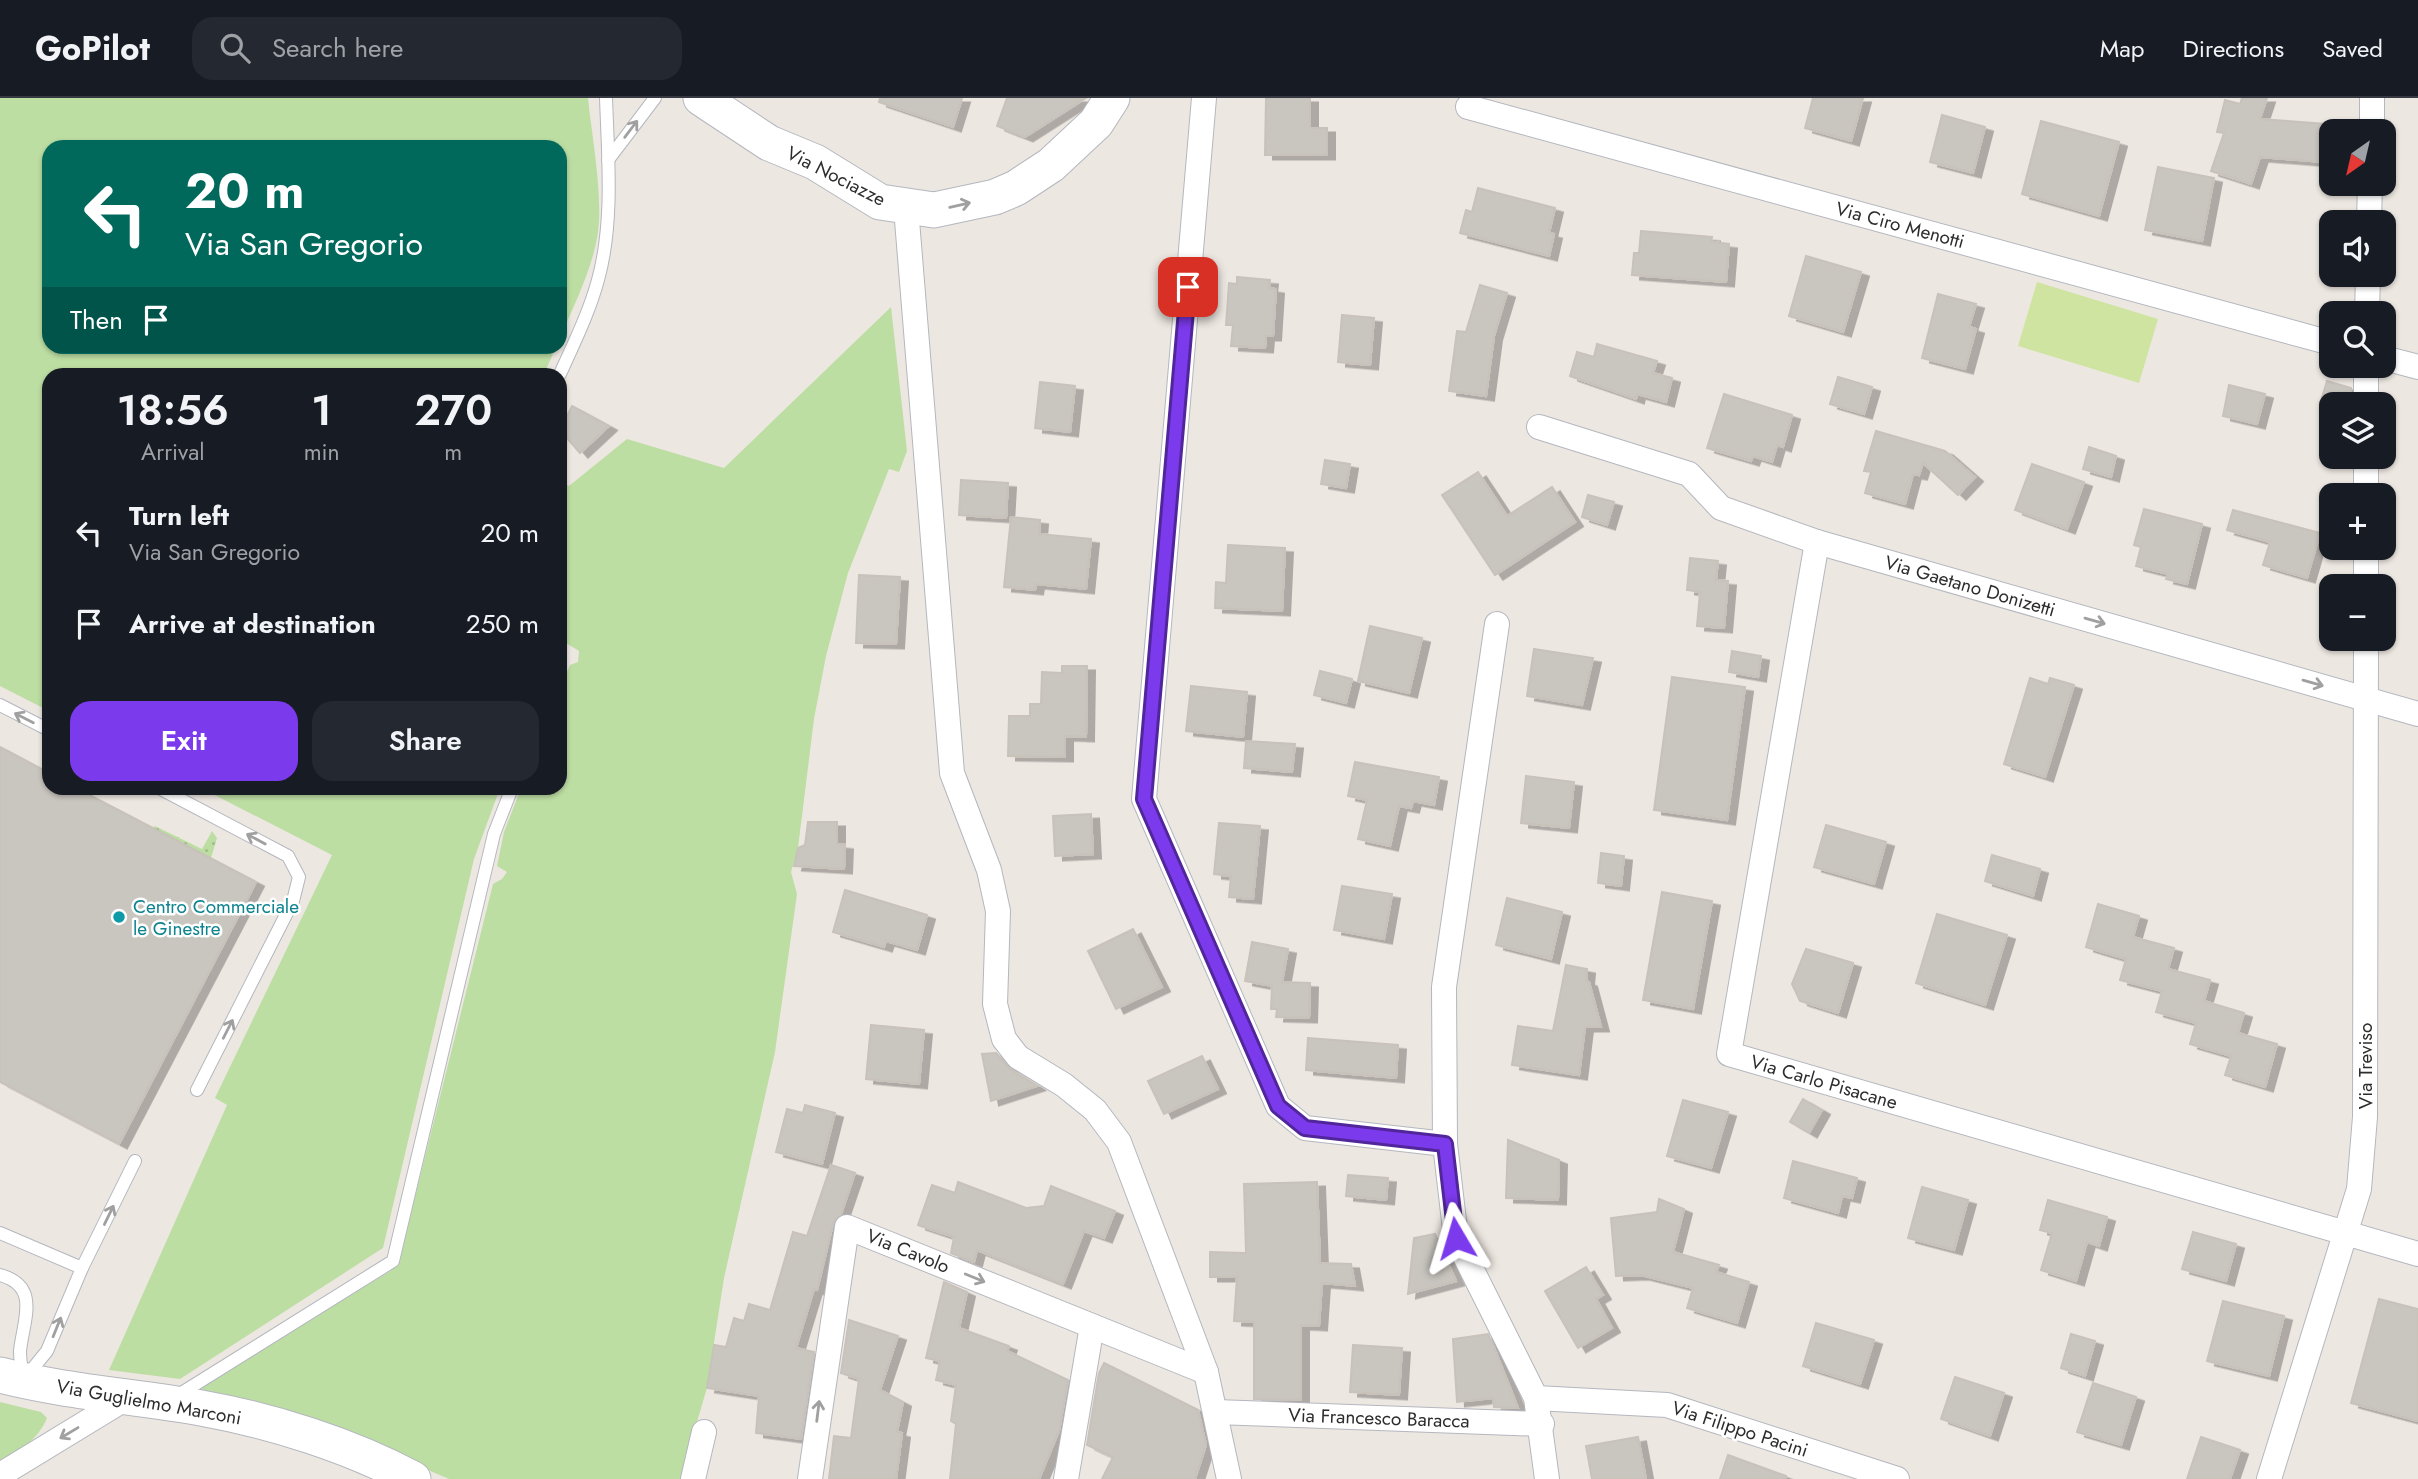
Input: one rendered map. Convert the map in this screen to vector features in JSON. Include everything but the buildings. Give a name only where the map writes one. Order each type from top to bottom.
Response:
[{"type":"street","name":"Via Nociazze","points":[[701,98],[769,143],[815,162],[880,202],[906,208],[934,210],[995,197],[1016,188],[1051,165],[1096,123],[1112,98]]},
{"type":"street","points":[[750,98],[815,162]]},
{"type":"street","points":[[1204,98],[1144,799],[1278,1106],[1305,1128],[1445,1144]]},
{"type":"street","points":[[2372,98],[2372,119]]},
{"type":"street","name":"Via Ciro Menotti","points":[[1468,107],[2319,340]]},
{"type":"street","points":[[906,208],[952,773],[982,849],[998,911],[995,1004],[1004,1039],[1018,1057],[1064,1085],[1095,1110],[1119,1142],[1206,1372],[1229,1479]]},
{"type":"street","points":[[2396,361],[2418,367]]},
{"type":"street","name":"Via Gaetano Donizetti","points":[[1539,427],[1689,474],[1721,509],[1817,542],[2418,714]]},
{"type":"street","name":"Via Carlo Pisacane","points":[[1817,542],[1729,1054],[2418,1254]]},
{"type":"street","points":[[1497,624],[1444,987],[1445,1144],[1456,1238],[1536,1398],[1542,1424],[1547,1479]]},
{"type":"street","name":"Via Treviso","points":[[2269,1479],[2359,1189],[2365,1117],[2366,651]]},
{"type":"street","name":"Via Cavolo","points":[[810,1479],[847,1227],[1206,1372]]},
{"type":"street","points":[[1066,1479],[1092,1326]]},
{"type":"street","name":"Via Guglielmo Marconi","points":[[11,1378],[254,1420],[321,1440],[413,1479]]},
{"type":"street","points":[[0,1475],[128,1397]]},
{"type":"street","name":"Via Filippo Pacini","points":[[1536,1398],[1667,1405],[1897,1479]]},
{"type":"street","name":"Via Francesco Baracca","points":[[1215,1412],[1542,1424]]},
{"type":"street","points":[[694,1479],[704,1432]]},
{"type":"lane","points":[[563,368],[584,322],[599,278],[606,236],[606,98]]},
{"type":"lane","points":[[608,160],[654,98]]},
{"type":"lane","points":[[0,705],[42,726]]},
{"type":"lane","points":[[172,795],[288,856],[299,877],[293,901],[197,1090]]},
{"type":"lane","points":[[166,1403],[393,1261],[494,834],[509,795]]},
{"type":"lane","points":[[11,1378],[47,1351],[82,1268],[135,1161]]},
{"type":"lane","points":[[0,1233],[82,1268]]},
{"type":"lane","points":[[0,1275],[20,1287],[28,1301],[20,1353],[11,1378]]},
{"type":"green space","points":[[0,98],[588,98],[598,184],[598,232],[592,259],[567,321],[567,140],[42,140],[42,354],[553,354],[547,368],[42,368],[42,707],[0,686]]},
{"type":"green space","points":[[2037,282],[2158,319],[2139,383],[2018,346]]},
{"type":"green space","points":[[891,307],[907,451],[899,472],[889,469],[848,573],[826,656],[814,719],[798,848],[791,872],[797,894],[775,1052],[724,1278],[707,1388],[680,1479],[449,1479],[321,1424],[201,1390],[207,1381],[392,1270],[400,1257],[493,884],[507,872],[497,866],[504,832],[518,795],[567,795],[567,672],[570,665],[578,662],[579,651],[567,644],[567,485],[627,439],[724,468]]},
{"type":"green space","points":[[215,795],[497,795],[474,859],[383,1248],[180,1379],[109,1370],[227,1105],[215,1098],[332,855]]},
{"type":"green space","points":[[155,826],[202,849],[212,831],[217,838],[211,858],[153,828]]},
{"type":"green space","points":[[0,1402],[41,1412],[47,1418],[33,1439],[0,1463]]},
{"type":"place","name":"Centro Commerciale le Ginestre","points":[[119,917]]},
{"type":"route","points":[[1188,287],[1144,799],[1278,1106],[1305,1128],[1445,1144],[1456,1238]]}]
